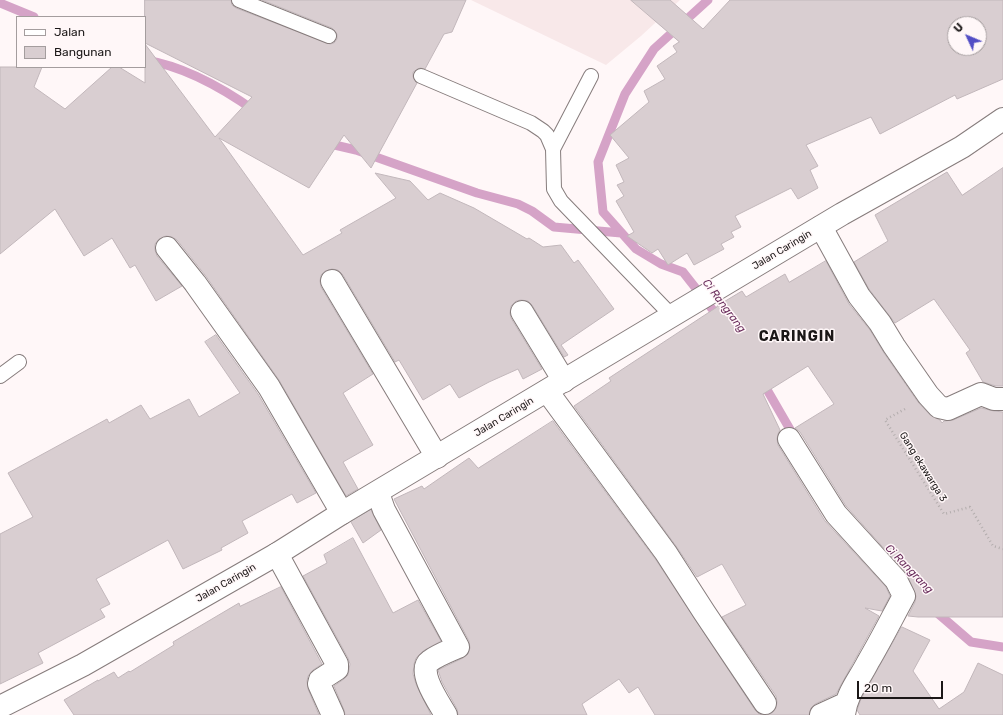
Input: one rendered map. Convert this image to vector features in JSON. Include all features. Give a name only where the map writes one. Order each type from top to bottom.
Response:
[{"type":"street","name":"Jalan Caringin","points":[[5,709],[277,554],[342,513],[378,493],[821,227],[962,147],[1003,119]]},
{"type":"street","points":[[821,227],[859,296],[880,323],[928,395],[939,407],[948,409],[981,394],[994,399],[1003,398]]},
{"type":"street","points":[[167,248],[195,283],[269,387],[342,513]]},
{"type":"street","points":[[332,281],[437,457]]},
{"type":"street","points":[[522,312],[556,386],[765,703]]},
{"type":"street","points":[[789,439],[836,514],[896,580],[904,596],[855,683],[844,709],[821,715]]},
{"type":"street","points":[[378,493],[384,510],[458,647],[430,661],[425,668],[426,677],[446,715]]},
{"type":"street","points":[[277,554],[337,664],[337,669],[320,680],[320,684],[334,715]]},
{"type":"lane","points":[[238,0],[330,36]]},
{"type":"lane","points":[[421,76],[531,124],[543,131],[553,149],[554,189],[560,201],[599,241],[681,311]]},
{"type":"lane","points":[[553,149],[591,76]]},
{"type":"lane","points":[[0,376],[20,362]]},
{"type":"path","name":"Gang ekawarga 3","points":[[928,395],[885,420],[944,514],[970,507],[994,546],[1003,549]]},
{"type":"shaded area","points":[[471,0],[680,0],[641,36],[606,65]]},
{"type":"building","points":[[145,0],[231,0],[232,5],[236,8],[330,44],[334,43],[337,39],[337,34],[332,28],[262,0],[466,0],[452,32],[444,34],[425,69],[420,68],[413,72],[413,77],[417,83],[371,168],[344,135],[309,188],[219,138],[303,255],[342,233],[340,230],[396,198],[375,173],[410,181],[428,200],[440,193],[474,208],[543,247],[561,245],[574,263],[578,260],[614,309],[561,345],[568,355],[564,357],[532,305],[528,301],[516,301],[511,306],[511,318],[542,369],[523,379],[518,369],[459,398],[450,384],[423,400],[399,360],[395,362],[343,275],[338,270],[332,269],[325,271],[321,275],[321,287],[373,374],[343,393],[373,445],[343,462],[358,489],[346,496],[279,380],[205,275],[177,240],[166,236],[159,239],[155,244],[155,250],[157,256],[182,286],[156,301],[135,265],[130,268],[112,238],[84,256],[55,209],[0,254],[0,67],[42,68],[34,87],[65,109],[111,68],[121,68],[145,83],[146,45],[215,137],[252,97],[146,44]]},
{"type":"building","points":[[631,0],[670,0],[703,29],[730,0],[1003,0],[1003,79],[957,99],[955,95],[880,134],[871,117],[806,145],[818,166],[810,170],[818,188],[798,199],[791,188],[735,216],[741,227],[731,232],[734,237],[721,244],[724,249],[694,265],[687,253],[668,265],[658,249],[652,253],[627,236],[634,232],[616,201],[624,196],[617,185],[624,182],[616,165],[629,158],[610,135],[649,102],[644,91],[665,79],[657,66],[677,52],[673,46],[679,42]]},
{"type":"building","points":[[1003,168],[1003,386],[996,386],[983,382],[966,353],[970,350],[934,299],[895,323],[869,289],[854,262],[888,241],[875,215],[947,172],[962,195]]},
{"type":"building","points":[[826,261],[849,304],[870,330],[918,402],[930,415],[940,420],[942,423],[981,408],[1003,412],[1003,617],[908,616],[915,602],[916,596],[907,574],[846,506],[800,432],[795,428],[834,404],[808,366],[763,394],[780,430],[777,439],[778,445],[825,521],[886,587],[890,596],[882,611],[865,608],[879,616],[836,694],[815,704],[811,708],[809,715],[767,715],[772,713],[776,708],[776,696],[722,617],[746,605],[722,564],[697,577],[574,406],[611,381],[609,378],[742,291],[746,297],[785,274],[789,282]]},
{"type":"building","points":[[216,335],[258,394],[316,493],[297,503],[292,494],[242,521],[248,533],[221,548],[222,550],[183,569],[168,540],[96,579],[110,604],[100,609],[105,617],[38,653],[43,663],[0,684],[0,534],[33,517],[8,473],[107,419],[109,423],[141,405],[150,419],[189,399],[199,417],[240,393],[205,342]]},
{"type":"building","points":[[553,421],[656,560],[755,710],[759,714],[763,715],[655,715],[638,687],[629,693],[619,679],[582,704],[587,715],[458,715],[457,709],[442,682],[438,670],[468,654],[470,648],[469,641],[394,499],[422,486],[424,489],[469,458],[478,468]]},
{"type":"building","points":[[371,510],[381,530],[363,543],[351,522]]},
{"type":"building","points":[[353,538],[393,613],[418,600],[441,641],[423,651],[416,658],[414,664],[413,674],[416,684],[431,715],[345,715],[334,686],[348,675],[350,664],[303,576],[327,563],[324,555]]},
{"type":"building","points":[[281,587],[322,664],[313,670],[308,676],[307,681],[308,689],[319,715],[74,715],[64,700],[114,672],[118,678],[129,671],[130,672],[174,645],[173,642],[239,603],[240,606]]},
{"type":"building","points":[[902,627],[930,640],[913,671],[939,709],[964,692],[978,663],[1003,675],[1003,715],[860,715],[857,710],[861,699]]},
{"type":"waterway","name":"Ci Rangrang","points":[[708,0],[654,49],[625,94],[598,162],[603,212],[636,249],[661,264],[683,272],[720,319]]},
{"type":"waterway","points":[[0,3],[32,16]]},
{"type":"waterway","points":[[146,60],[174,67],[188,73],[217,87],[255,111]]},
{"type":"waterway","points":[[326,143],[356,150],[477,193],[518,204],[532,211],[554,227],[621,233]]},
{"type":"waterway","name":"Ci Rangrang","points":[[762,381],[795,438]]},
{"type":"waterway","name":"Ci Rangrang","points":[[905,585],[971,642],[1003,647]]},
{"type":"district","name":"CARINGIN","points":[[797,337]]}]
